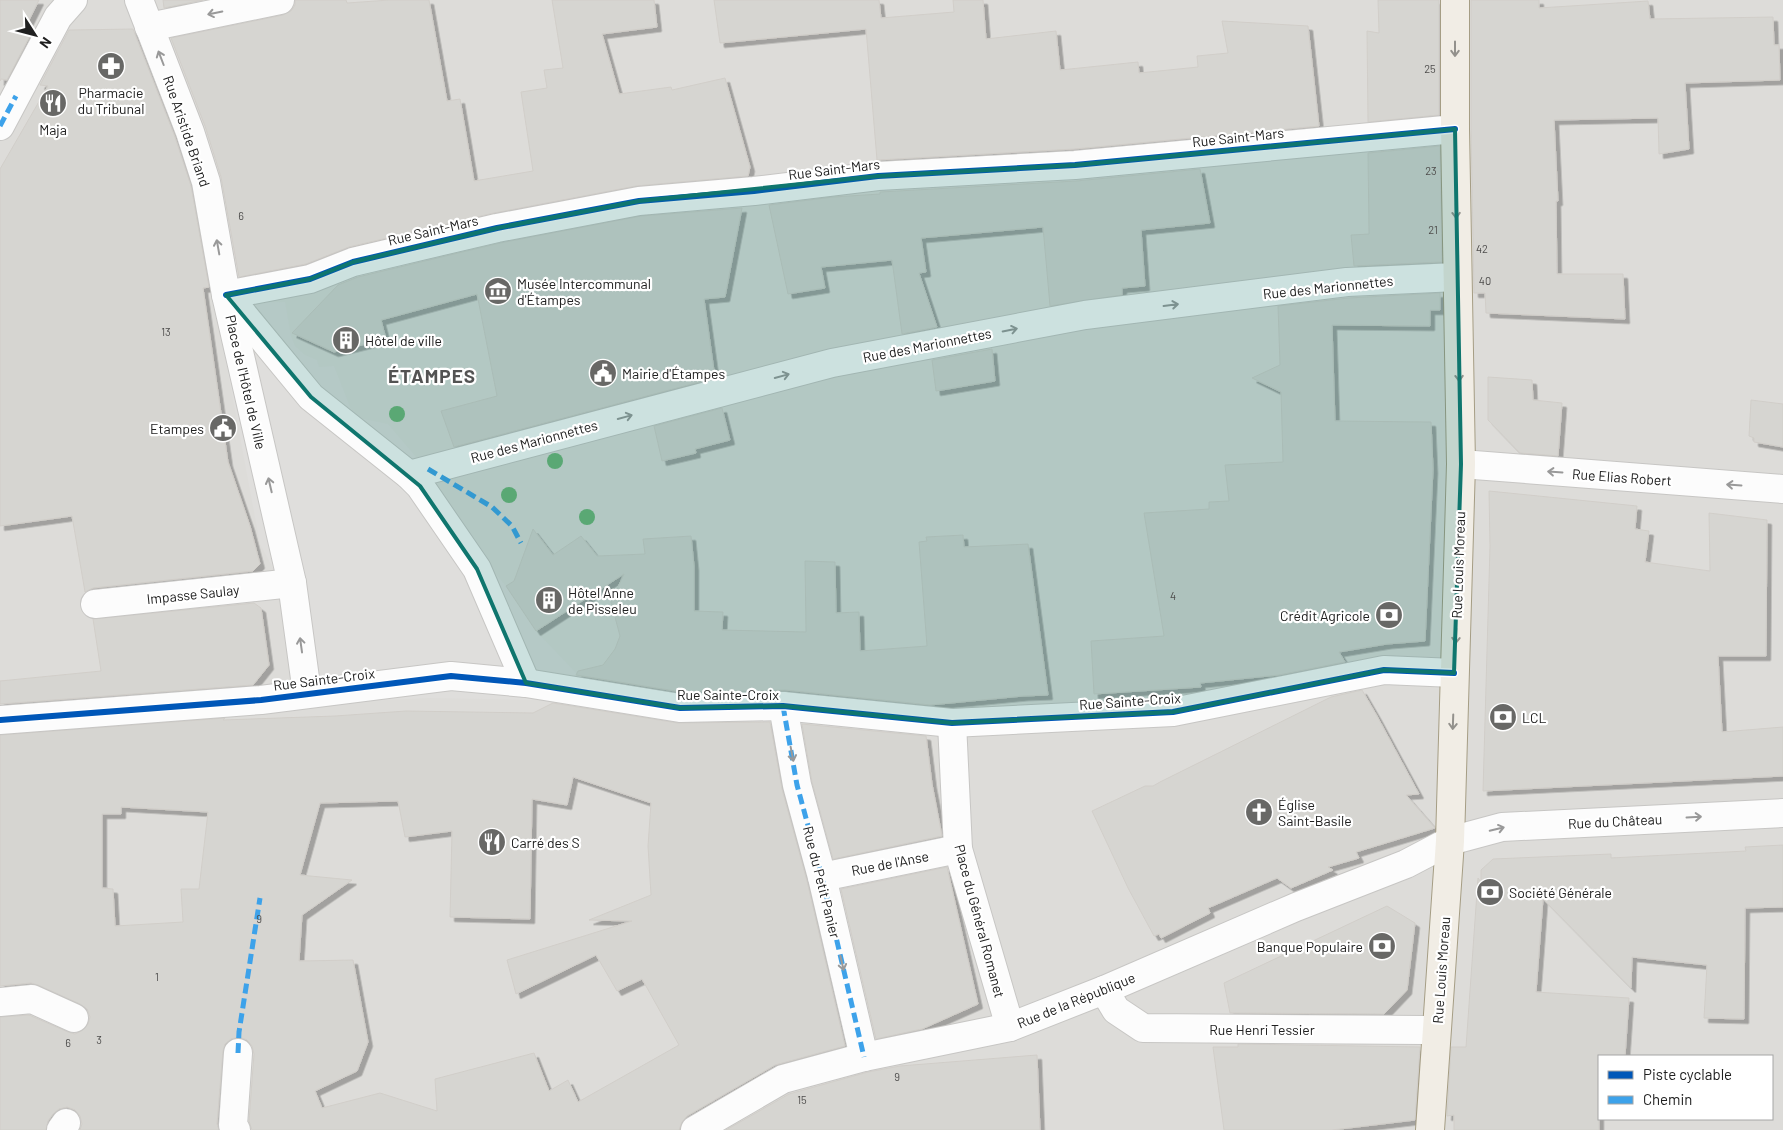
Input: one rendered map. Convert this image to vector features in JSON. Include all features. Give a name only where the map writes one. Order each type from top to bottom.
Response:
[{"type":"main road","name":"Rue Louis Moreau","points":[[1430,1130],[1450,841],[1461,464],[1454,128],[1455,0]]},
{"type":"street","points":[[0,126],[8,94],[58,17],[73,0]]},
{"type":"street","name":"Rue Aristide Briand","points":[[139,0],[190,132],[206,182],[226,295]]},
{"type":"street","points":[[149,27],[280,0]]},
{"type":"street","name":"Rue Saint-Mars","points":[[226,295],[310,279],[353,262],[497,228],[640,201],[754,192],[878,176],[1075,165],[1454,128]]},
{"type":"street","name":"Rue des Marionnettes","points":[[409,475],[842,361],[1086,316],[1347,282],[1457,277]]},
{"type":"street","name":"Place de l'Hôtel de Ville","points":[[226,295],[311,398],[409,475],[420,486],[477,569],[526,683]]},
{"type":"street","name":"Place de l'Hôtel de Ville","points":[[226,295],[292,583],[307,693]]},
{"type":"street","name":"Rue Elias Robert","points":[[1461,464],[1783,489]]},
{"type":"street","name":"Impasse Saulay","points":[[95,604],[292,583]]},
{"type":"street","name":"Rue Sainte-Croix","points":[[0,720],[261,700],[452,676],[526,683],[680,708],[782,706],[952,723],[1173,712],[1384,670],[1454,674]]},
{"type":"street","name":"Rue du Petit Panier","points":[[782,706],[798,785],[822,877],[864,1057]]},
{"type":"street","name":"Place du Général Romanet","points":[[952,723],[958,849],[1010,1027]]},
{"type":"street","name":"Rue du Château","points":[[1450,841],[1502,827],[1783,813]]},
{"type":"street","name":"Rue de la République","points":[[695,1130],[783,1079],[864,1057],[1010,1027],[1104,990],[1296,906],[1406,864],[1450,841]]},
{"type":"street","name":"Rue de l'Anse","points":[[822,877],[958,849]]},
{"type":"street","name":"Rue Henri Tessier","points":[[1104,990],[1116,1010],[1143,1028],[1426,1030],[1436,1032]]},
{"type":"street","points":[[0,1002],[32,1000],[74,1018]]},
{"type":"street","points":[[236,1130],[233,1125],[238,1053]]},
{"type":"highlighted area","points":[[1455,129],[1461,464],[1454,673],[1384,670],[1173,712],[952,723],[783,706],[680,708],[526,683],[477,569],[420,486],[311,397],[226,295],[310,279],[353,262],[497,228],[639,201],[878,176],[1075,165]]},
{"type":"shaded area","points":[[0,0],[1783,0],[1783,1130],[0,1130]]},
{"type":"shaded area","points":[[285,302],[291,336],[295,346],[305,355],[317,360],[319,367],[334,366],[354,417],[388,424],[427,470],[438,504],[506,586],[536,631],[577,674],[531,700],[429,698],[300,704],[289,598],[260,544],[215,303]]},
{"type":"building","points":[[0,0],[39,0],[24,30],[33,30],[7,80],[1,79],[0,81]]},
{"type":"building","points":[[163,0],[203,0],[164,8]]},
{"type":"building","points":[[295,0],[346,0],[347,3],[429,0],[447,101],[460,99],[474,181],[533,171],[521,92],[547,88],[544,70],[563,68],[552,0],[654,0],[657,27],[602,34],[619,94],[671,87],[672,90],[725,78],[750,167],[748,176],[636,186],[494,213],[349,247],[306,264],[239,277],[221,177],[205,126],[171,38],[283,15],[291,11],[295,5]]},
{"type":"building","points":[[714,0],[879,0],[881,18],[954,12],[953,0],[983,0],[986,39],[1056,31],[1060,70],[1138,62],[1139,73],[1198,67],[1197,56],[1228,53],[1222,21],[1308,26],[1319,126],[1074,149],[877,160],[866,29],[720,43]]},
{"type":"building","points":[[1378,0],[1439,0],[1439,115],[1368,122],[1367,31],[1379,33]]},
{"type":"building","points":[[1471,0],[1539,0],[1539,8],[1648,1],[1650,19],[1773,17],[1774,45],[1779,45],[1780,80],[1685,83],[1689,149],[1659,154],[1658,118],[1554,120],[1558,201],[1556,201],[1557,274],[1623,274],[1625,319],[1486,313],[1485,293],[1474,293]]},
{"type":"building","points":[[133,29],[175,137],[191,186],[209,287],[203,288],[228,462],[250,526],[260,564],[253,571],[93,588],[85,592],[72,516],[0,526],[0,169],[48,86],[40,85],[69,30]]},
{"type":"building","points":[[1440,146],[1442,262],[1354,266],[1351,235],[1369,234],[1368,153]]},
{"type":"building","points":[[1200,169],[1210,223],[1141,230],[1145,286],[1122,288],[1122,295],[1050,306],[1043,227],[921,238],[926,272],[919,273],[937,327],[902,334],[892,260],[821,267],[825,288],[788,294],[769,205],[833,197],[880,194],[880,192],[1076,181]]},
{"type":"building","points":[[742,208],[725,297],[704,299],[715,378],[454,447],[441,411],[497,396],[477,294],[381,320],[386,339],[334,352],[292,333],[338,285],[358,277],[500,243],[641,216]]},
{"type":"building","points":[[1440,293],[1440,310],[1430,310],[1430,326],[1332,325],[1335,421],[1431,422],[1433,469],[1425,641],[1387,644],[1339,652],[1345,662],[1279,675],[1200,683],[1201,687],[1094,694],[1091,641],[1164,636],[1144,513],[1209,509],[1209,502],[1229,501],[1225,465],[1283,462],[1281,392],[1252,378],[1280,365],[1278,306],[1348,298]]},
{"type":"building","points":[[992,349],[995,381],[936,391],[932,360]]},
{"type":"building","points":[[1488,377],[1532,380],[1533,400],[1562,403],[1558,456],[1520,453],[1488,420]]},
{"type":"building","points":[[1751,400],[1783,404],[1783,447],[1754,442],[1754,438],[1749,436]]},
{"type":"building","points":[[722,408],[730,440],[695,449],[696,453],[662,461],[654,426]]},
{"type":"building","points":[[1489,491],[1637,506],[1635,529],[1649,531],[1645,562],[1710,571],[1709,513],[1767,520],[1766,656],[1718,656],[1722,732],[1783,727],[1783,776],[1483,791],[1490,546]]},
{"type":"building","points":[[533,529],[553,555],[581,536],[597,556],[645,554],[643,539],[691,536],[694,566],[694,611],[723,612],[722,630],[806,632],[805,561],[835,562],[836,613],[859,612],[860,651],[927,646],[919,542],[927,541],[926,537],[963,535],[964,547],[1028,544],[1048,695],[930,705],[785,690],[681,692],[576,675],[578,671],[603,665],[615,649],[620,636],[611,602],[624,574],[536,631],[506,586],[514,581]]},
{"type":"building","points":[[254,603],[261,608],[269,665],[253,685],[0,704],[0,681],[101,671],[93,619]]},
{"type":"building","name":"Église Saint-Basile","points":[[1362,690],[1419,794],[1406,795],[1435,828],[1356,852],[1359,858],[1328,867],[1333,870],[1291,888],[1277,878],[1208,908],[1210,913],[1161,938],[1159,934],[1154,936],[1128,888],[1092,811],[1145,786],[1153,786],[1331,697]]},
{"type":"building","points":[[553,703],[678,723],[770,722],[782,789],[807,881],[845,1046],[775,1065],[687,1116],[679,1130],[252,1130],[249,1121],[254,1054],[252,1046],[247,1040],[239,1037],[231,1039],[225,1044],[223,1051],[217,1124],[219,1130],[80,1130],[82,1124],[80,1116],[75,1110],[67,1107],[59,1109],[53,1114],[48,1121],[46,1130],[0,1130],[0,1017],[29,1015],[75,1034],[83,1030],[88,1024],[90,1017],[87,1009],[80,1004],[38,985],[31,983],[0,986],[0,735],[225,718],[223,720],[335,716],[406,711],[533,713]],"holes":[[[573,777],[651,803],[648,846],[651,895],[589,920],[632,921],[507,960],[516,994],[596,955],[617,991],[642,979],[679,1045],[578,1102],[568,1080],[549,1091],[534,1053],[435,1079],[437,1111],[380,1093],[322,1108],[315,1091],[357,1071],[368,1042],[353,960],[299,961],[302,915],[352,880],[300,875],[320,803],[398,801],[405,837],[452,831],[450,917],[530,919],[532,799],[567,805]],[[121,807],[208,812],[199,889],[181,889],[183,922],[115,926],[113,889],[102,888],[102,814],[121,814]]]},
{"type":"building","points":[[802,724],[926,736],[932,784],[942,836],[833,859],[812,782]]},
{"type":"building","points":[[1783,845],[1783,907],[1745,908],[1744,1019],[1704,1018],[1707,965],[1632,957],[1631,988],[1543,899],[1536,992],[1629,998],[1625,1055],[1598,1055],[1599,1130],[1454,1130],[1454,1115],[1447,1116],[1451,1047],[1466,1047],[1478,878],[1481,882],[1481,870],[1493,859],[1611,854],[1611,858],[1746,851],[1745,847]]},
{"type":"building","points":[[947,867],[978,1004],[922,1029],[876,1039],[841,889]]},
{"type":"building","points":[[1387,906],[1415,923],[1407,990],[1384,1014],[1230,1013],[1224,983]]},
{"type":"building","points":[[1238,1044],[1420,1047],[1415,1120],[1332,1130],[1224,1130],[1213,1047],[1238,1047]]},
{"type":"building","points":[[1037,1055],[1040,1130],[726,1130],[789,1094],[868,1072],[900,1066]]},
{"type":"marked path","points":[[0,126],[16,96]]},
{"type":"marked path","points":[[428,469],[492,507],[512,526],[521,543]]},
{"type":"marked path","points":[[783,706],[797,785],[822,877],[864,1057]]},
{"type":"marked path","points":[[238,1053],[239,1032],[260,898]]},
{"type":"cycle path","points":[[226,295],[310,279],[353,262],[497,228],[639,201],[754,191],[878,176],[1075,165],[1455,129]]},
{"type":"cycle path","points":[[0,720],[261,700],[451,676],[526,683],[680,708],[783,706],[952,723],[1173,712],[1384,670],[1454,673]]},
{"type":"place","name":"Pharmacie du Tribunal","points":[[111,66]]},
{"type":"place","name":"Maja","points":[[53,103]]},
{"type":"place","name":"Musée Intercommunal d'Étampes","points":[[498,291]]},
{"type":"place","name":"Hôtel de ville","points":[[346,340]]},
{"type":"place","name":"Mairie d'Étampes","points":[[603,373]]},
{"type":"place","name":"Etampes","points":[[223,428]]},
{"type":"place","name":"Hôtel Anne de Pisseleu","points":[[549,600]]},
{"type":"place","name":"Crédit Agricole","points":[[1389,615]]},
{"type":"place","name":"LCL","points":[[1503,717]]},
{"type":"place","name":"Église Saint-Basile","points":[[1259,812]]},
{"type":"place","name":"Carré des S","points":[[492,842]]},
{"type":"place","name":"Société Générale","points":[[1490,892]]},
{"type":"place","name":"Banque Populaire","points":[[1382,946]]},
{"type":"district","name":"ÉTAMPES","points":[[432,375]]}]
